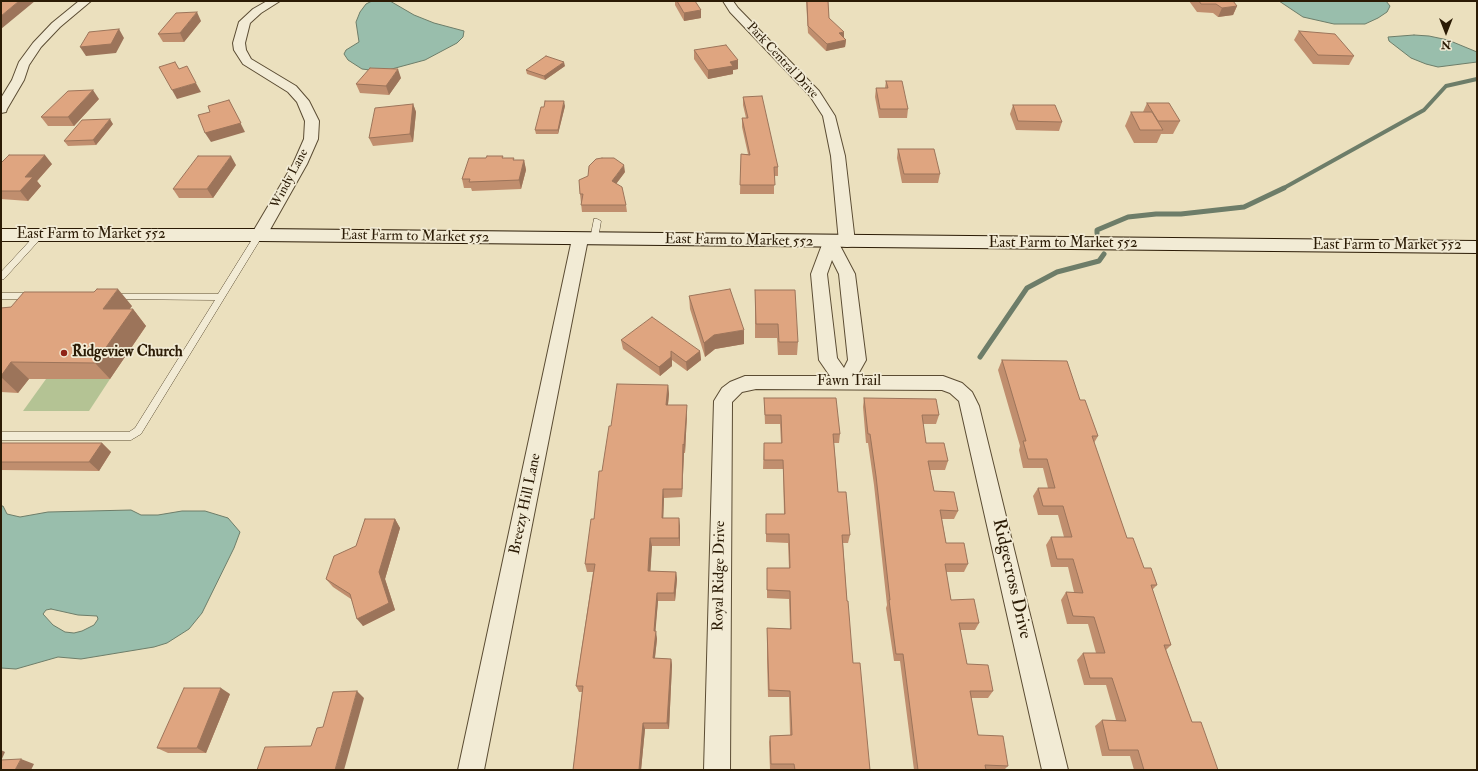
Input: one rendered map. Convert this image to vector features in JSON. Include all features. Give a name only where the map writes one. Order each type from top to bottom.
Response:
[{"type":"main road","name":"East Farm to Market 552","points":[[1,235],[590,233],[839,242],[1477,247]]},
{"type":"street","points":[[1,109],[18,80],[23,65],[37,45],[56,25],[86,1]]},
{"type":"street","name":"Windy Lane","points":[[259,235],[300,164],[310,139],[311,127],[311,118],[303,101],[292,89],[247,61],[240,50],[240,39],[246,22],[257,11],[275,1]]},
{"type":"street","name":"Park Central Drive","points":[[728,1],[734,10],[815,94],[829,116],[838,156],[839,242]]},
{"type":"street","name":"Breezy Hill Lane","points":[[471,770],[590,233]]},
{"type":"street","points":[[839,242],[847,274],[857,360],[845,382],[828,360],[819,274],[839,242]]},
{"type":"street","name":"Fawn Trail","points":[[736,387],[746,383],[756,382],[943,383],[951,385],[960,391]]},
{"type":"street","name":"Royal Ridge Drive","points":[[717,770],[723,401],[728,393],[736,387]]},
{"type":"street","name":"Ridgecross Drive","points":[[960,391],[969,402],[1055,770]]},
{"type":"lane","points":[[1,277],[40,235]]},
{"type":"lane","points":[[1,436],[131,436],[138,431],[259,235]]},
{"type":"lane","points":[[1,296],[40,296]]},
{"type":"lane","points":[[103,296],[220,297]]},
{"type":"shaded area","points":[[372,1],[390,1],[414,15],[434,23],[464,31],[463,37],[457,43],[425,60],[388,70],[362,69],[348,60],[344,54],[346,50],[359,42],[356,22],[360,12],[366,4]]},
{"type":"shaded area","points":[[1279,1],[1386,1],[1390,6],[1387,12],[1365,24],[1334,24],[1303,17]]},
{"type":"shaded area","points":[[1414,35],[1448,40],[1477,52],[1477,62],[1438,67],[1426,64],[1411,58],[1389,41],[1388,37]]},
{"type":"shaded area","points":[[46,379],[110,379],[89,411],[23,411]]},
{"type":"shaded area","points":[[1,506],[3,506],[7,514],[20,517],[48,512],[131,510],[141,515],[158,515],[182,511],[205,511],[228,518],[240,532],[234,548],[202,613],[189,629],[167,643],[154,647],[81,659],[58,657],[16,669],[1,668]],"holes":[[[51,609],[78,615],[97,616],[98,619],[94,625],[74,633],[65,632],[53,625],[43,614],[46,610]]]},
{"type":"building","points":[[1,1],[19,1],[1,16]]},
{"type":"building","points":[[677,1],[695,1],[701,10],[684,13]]},
{"type":"building","points":[[807,1],[828,1],[829,18],[844,32],[839,33],[846,40],[827,44],[808,26]]},
{"type":"building","points":[[1199,1],[1233,1],[1237,6],[1222,8],[1216,4],[1201,4]]},
{"type":"building","points":[[197,12],[180,33],[158,34],[176,13]]},
{"type":"building","points":[[119,29],[111,44],[80,47],[89,32]]},
{"type":"building","points":[[1299,31],[1335,34],[1354,56],[1318,55]]},
{"type":"building","points":[[726,45],[738,60],[730,62],[733,66],[708,70],[694,50]]},
{"type":"building","points":[[546,56],[564,62],[544,76],[526,70]]},
{"type":"building","points":[[175,62],[179,69],[187,66],[196,83],[172,90],[159,67]]},
{"type":"building","points":[[370,68],[398,69],[386,86],[356,84]]},
{"type":"building","points":[[886,81],[902,81],[908,109],[880,109],[876,88],[888,88]]},
{"type":"building","points":[[93,90],[68,117],[41,117],[68,91]]},
{"type":"building","points":[[762,96],[778,167],[774,167],[775,185],[740,185],[741,154],[750,155],[742,118],[748,118],[743,97]]},
{"type":"building","points":[[229,100],[241,123],[205,133],[198,115],[210,112],[208,106]]},
{"type":"building","points":[[545,101],[564,101],[558,130],[535,130],[541,107],[544,107]]},
{"type":"building","points":[[1147,103],[1169,103],[1180,121],[1158,121]]},
{"type":"building","points":[[413,104],[410,134],[369,138],[375,108]]},
{"type":"building","points":[[1013,105],[1055,105],[1062,122],[1018,121]]},
{"type":"building","points":[[1131,112],[1152,112],[1163,130],[1140,130]]},
{"type":"building","points":[[110,119],[93,140],[64,141],[82,120]]},
{"type":"building","points":[[898,149],[934,149],[940,174],[904,174]]},
{"type":"building","points":[[9,155],[45,155],[25,177],[33,177],[20,191],[1,191],[1,163]]},
{"type":"building","points":[[198,156],[231,156],[207,189],[173,189]]},
{"type":"building","points":[[487,156],[503,156],[502,158],[524,160],[519,180],[469,182],[470,179],[462,179],[469,158],[486,158]]},
{"type":"building","points":[[614,158],[624,165],[612,181],[622,187],[626,205],[581,205],[583,194],[580,194],[579,180],[588,176],[589,166],[596,159]]},
{"type":"building","name":"Ridgeview Church","points":[[97,289],[118,289],[103,309],[133,309],[95,363],[11,362],[1,376],[1,308],[11,307],[24,292],[94,292]]},
{"type":"building","points":[[730,289],[744,330],[714,335],[704,343],[689,296]]},
{"type":"building","points":[[755,290],[795,290],[798,342],[779,342],[778,324],[756,324]]},
{"type":"building","points":[[652,317],[700,351],[686,362],[671,351],[671,357],[659,367],[621,340]]},
{"type":"building","points":[[1002,360],[1067,361],[1080,400],[1085,400],[1098,436],[1092,436],[1127,538],[1133,538],[1144,568],[1151,568],[1157,585],[1151,585],[1171,645],[1164,645],[1192,722],[1201,722],[1218,770],[1144,770],[1138,750],[1109,750],[1102,720],[1126,721],[1112,678],[1090,678],[1083,653],[1105,653],[1094,617],[1073,616],[1066,592],[1083,593],[1073,559],[1057,559],[1051,537],[1072,537],[1063,506],[1043,506],[1038,488],[1055,488],[1047,459],[1028,459],[1023,441],[1026,441]]},
{"type":"building","points":[[617,384],[668,385],[666,405],[687,405],[684,445],[683,444],[682,489],[663,489],[662,518],[679,518],[679,538],[650,538],[648,571],[676,572],[674,593],[657,593],[654,631],[656,631],[653,658],[671,659],[667,723],[643,723],[639,770],[573,770],[583,686],[576,686],[595,564],[585,564],[591,519],[594,519],[599,471],[602,471],[609,426],[611,426]]},
{"type":"building","points":[[764,398],[836,398],[840,434],[833,434],[838,492],[846,492],[850,535],[842,535],[847,601],[853,663],[860,663],[870,770],[795,770],[794,764],[771,764],[770,736],[792,735],[790,691],[769,690],[767,628],[791,629],[790,591],[767,590],[767,568],[790,568],[789,534],[766,534],[766,514],[785,514],[783,460],[764,460],[764,443],[782,443],[781,415],[765,415]]},
{"type":"building","points":[[864,398],[936,399],[939,415],[922,415],[926,443],[944,443],[948,461],[928,461],[934,491],[954,492],[958,511],[940,510],[946,543],[964,543],[968,564],[945,564],[951,600],[974,599],[979,623],[959,623],[967,664],[988,665],[993,691],[970,691],[978,735],[1003,736],[1008,766],[985,765],[986,770],[918,770],[903,654],[896,654],[876,476],[870,434],[868,434]]},
{"type":"building","points":[[1,443],[102,443],[89,462],[1,462]]},
{"type":"building","points":[[365,519],[395,519],[379,572],[389,603],[357,619],[350,594],[326,579],[334,556],[356,546]]},
{"type":"building","points":[[184,688],[221,688],[197,748],[157,748]]},
{"type":"building","points":[[357,691],[335,770],[257,770],[265,747],[311,746],[317,728],[323,727],[333,692]]},
{"type":"building","points":[[21,759],[15,770],[1,770],[1,760]]},
{"type":"waterway","points":[[1283,189],[1424,110],[1446,86],[1477,79]]},
{"type":"waterway","points":[[1097,233],[1097,230],[1128,217],[1156,214],[1181,214],[1244,207],[1283,189]]},
{"type":"waterway","points":[[980,357],[1027,288],[1057,272],[1099,261],[1104,254]]},
{"type":"place","name":"Ridgeview Church","points":[[64,353]]}]
